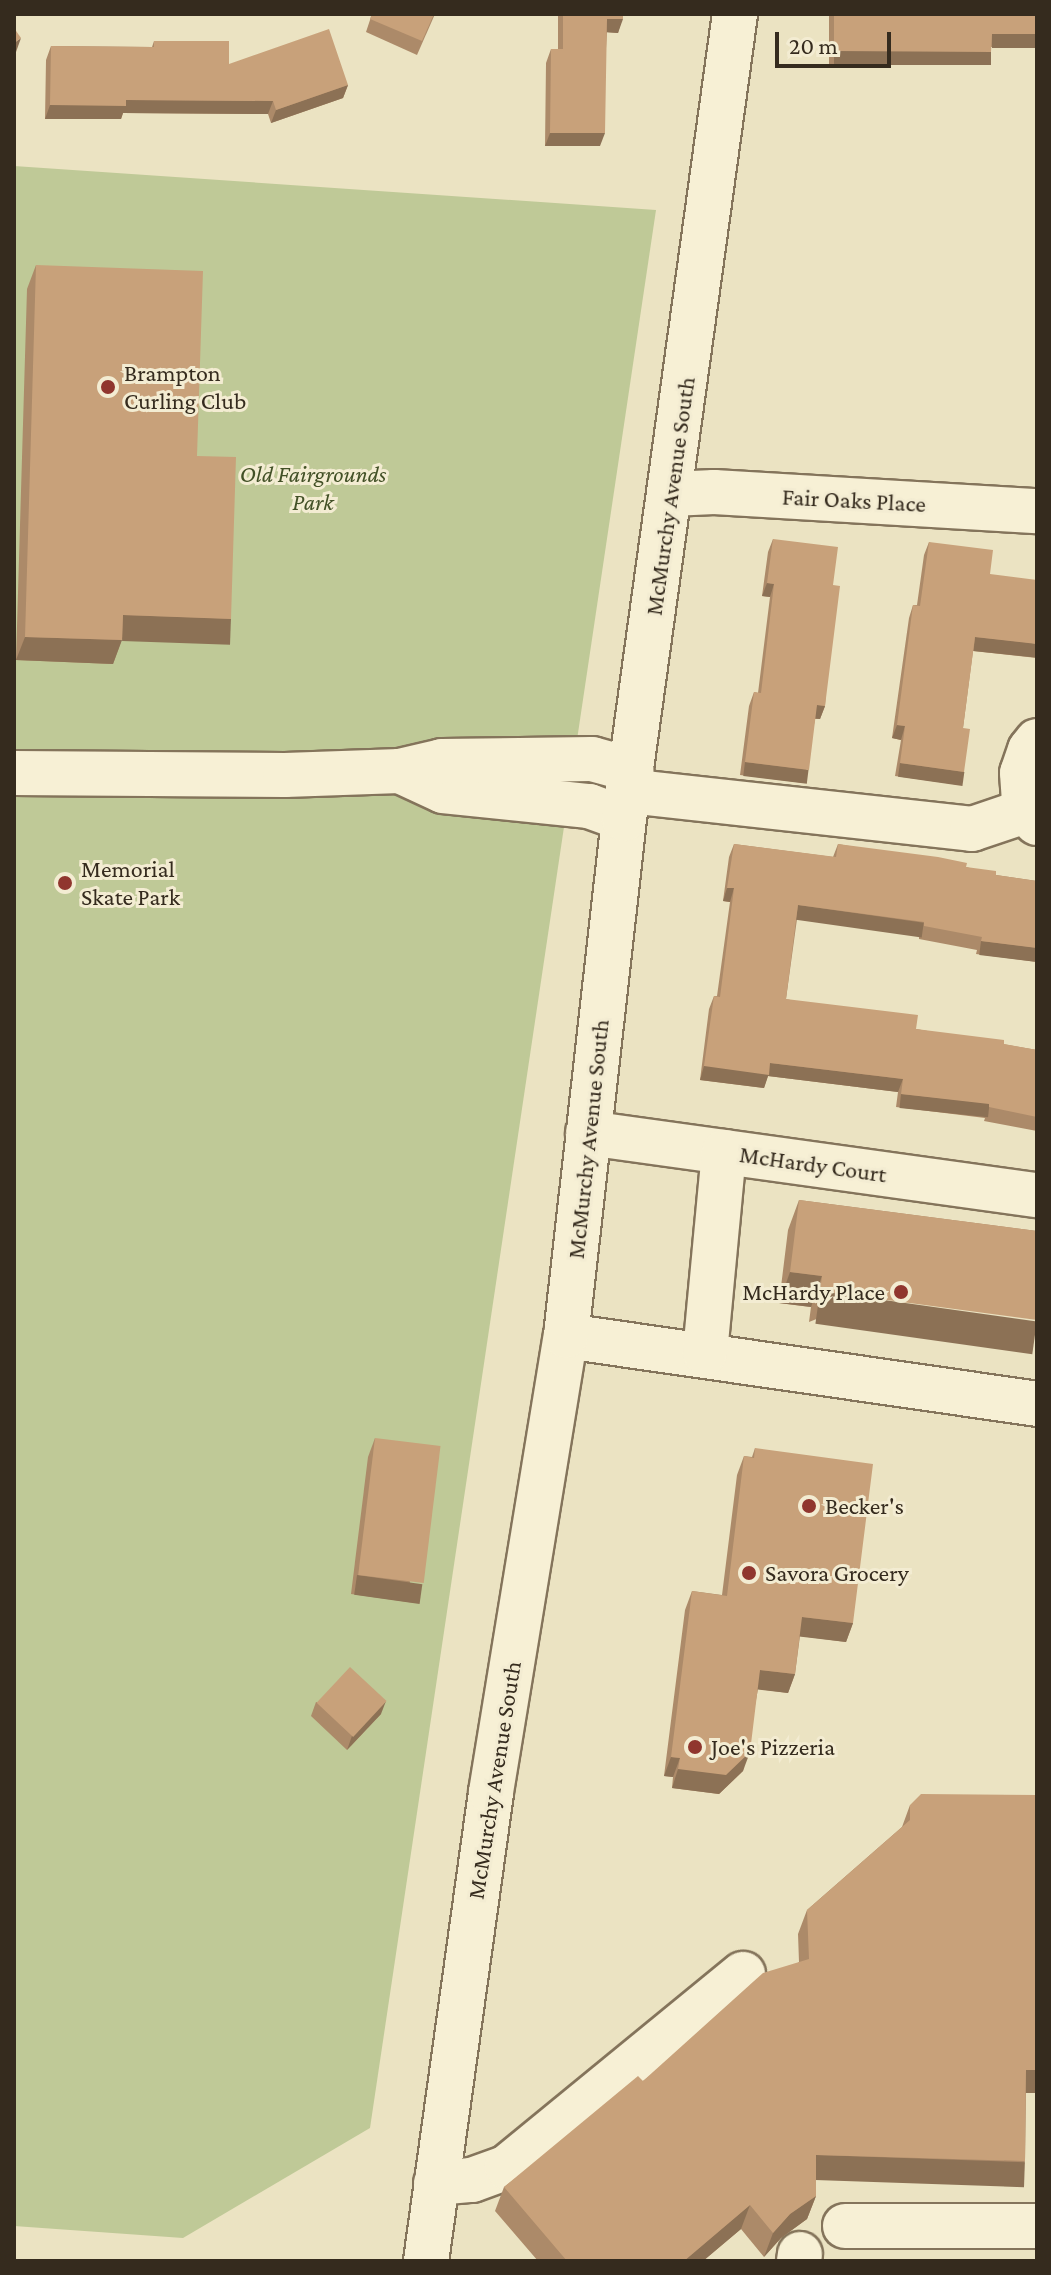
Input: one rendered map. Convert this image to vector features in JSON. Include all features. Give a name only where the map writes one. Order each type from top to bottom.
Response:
[{"type":"street","name":"McMurchy Avenue South","points":[[426,2261],[491,1792],[566,1336],[628,793],[735,14]]},
{"type":"street","name":"Fair Oaks Place","points":[[671,494],[714,492],[1037,511]]},
{"type":"street","points":[[14,773],[285,775],[400,771],[442,761],[592,759],[628,793],[972,829],[1032,816],[1022,773],[1030,750],[1037,741]]},
{"type":"street","name":"McHardy Court","points":[[588,1133],[1037,1195]]},
{"type":"street","points":[[705,1353],[724,1152]]},
{"type":"street","points":[[566,1336],[705,1353],[1037,1404]]},
{"type":"street","points":[[436,2183],[472,2180],[507,2167],[743,1974]]},
{"type":"street","points":[[845,2226],[1037,2226]]},
{"type":"green space","name":"Old Fairgrounds Park","points":[[14,166],[656,210],[370,2128],[183,2238],[14,2226]]},
{"type":"building","points":[[372,14],[434,14],[422,41],[370,19]]},
{"type":"building","points":[[563,14],[623,14],[623,19],[607,19],[605,133],[550,133],[551,49],[563,49]]},
{"type":"building","points":[[834,14],[1037,14],[1037,34],[992,34],[991,52],[834,51]]},
{"type":"building","points":[[14,28],[21,38],[14,43]]},
{"type":"building","points":[[329,29],[348,85],[276,110],[273,101],[126,100],[126,106],[50,105],[51,46],[154,47],[154,41],[229,41],[229,64]]},
{"type":"building","name":"Brampton Curling Club","points":[[36,265],[203,271],[197,456],[236,457],[231,619],[123,615],[122,640],[25,637]]},
{"type":"building","points":[[773,539],[838,547],[833,585],[840,586],[825,706],[817,705],[809,770],[745,762],[754,692],[761,693],[774,584],[767,583]]},
{"type":"building","points":[[929,542],[993,550],[990,574],[1037,580],[1037,644],[975,637],[963,728],[970,729],[964,772],[900,763],[905,726],[897,725],[913,605],[920,606]]},
{"type":"building","points":[[734,844],[836,857],[838,844],[938,857],[967,863],[966,867],[996,871],[996,875],[1037,881],[1037,948],[981,941],[982,937],[924,926],[924,922],[798,905],[786,999],[918,1015],[916,1029],[1004,1040],[1004,1044],[1037,1050],[1037,1117],[989,1107],[989,1104],[901,1094],[903,1079],[770,1063],[769,1075],[704,1066],[714,996],[720,997],[734,888],[727,888]]},
{"type":"building","name":"McHardy Place","points":[[799,1200],[1037,1231],[1037,1320],[820,1291],[822,1276],[790,1272]]},
{"type":"building","points":[[375,1438],[441,1446],[424,1583],[358,1575]]},
{"type":"building","points":[[755,1448],[873,1464],[853,1623],[802,1617],[795,1674],[760,1670],[750,1752],[726,1775],[678,1769],[680,1758],[671,1757],[692,1591],[727,1596],[744,1456],[754,1458]]},
{"type":"building","points":[[350,1667],[387,1701],[353,1737],[317,1703]]},
{"type":"building","points":[[921,1794],[1037,1795],[1037,2070],[1026,2070],[1025,2161],[816,2155],[816,2196],[790,2214],[773,2233],[750,2205],[684,2261],[567,2261],[504,2187],[638,2076],[643,2081],[763,1973],[809,1959],[807,1910],[910,1820],[910,1805]]},
{"type":"place","name":"Brampton Curling Club","points":[[108,387]]},
{"type":"place","name":"Memorial Skate Park","points":[[65,883]]},
{"type":"place","name":"McHardy Place","points":[[901,1292]]},
{"type":"place","name":"Becker's","points":[[809,1506]]},
{"type":"place","name":"Savora Grocery","points":[[749,1573]]},
{"type":"place","name":"Joe's Pizzeria","points":[[695,1747]]}]
